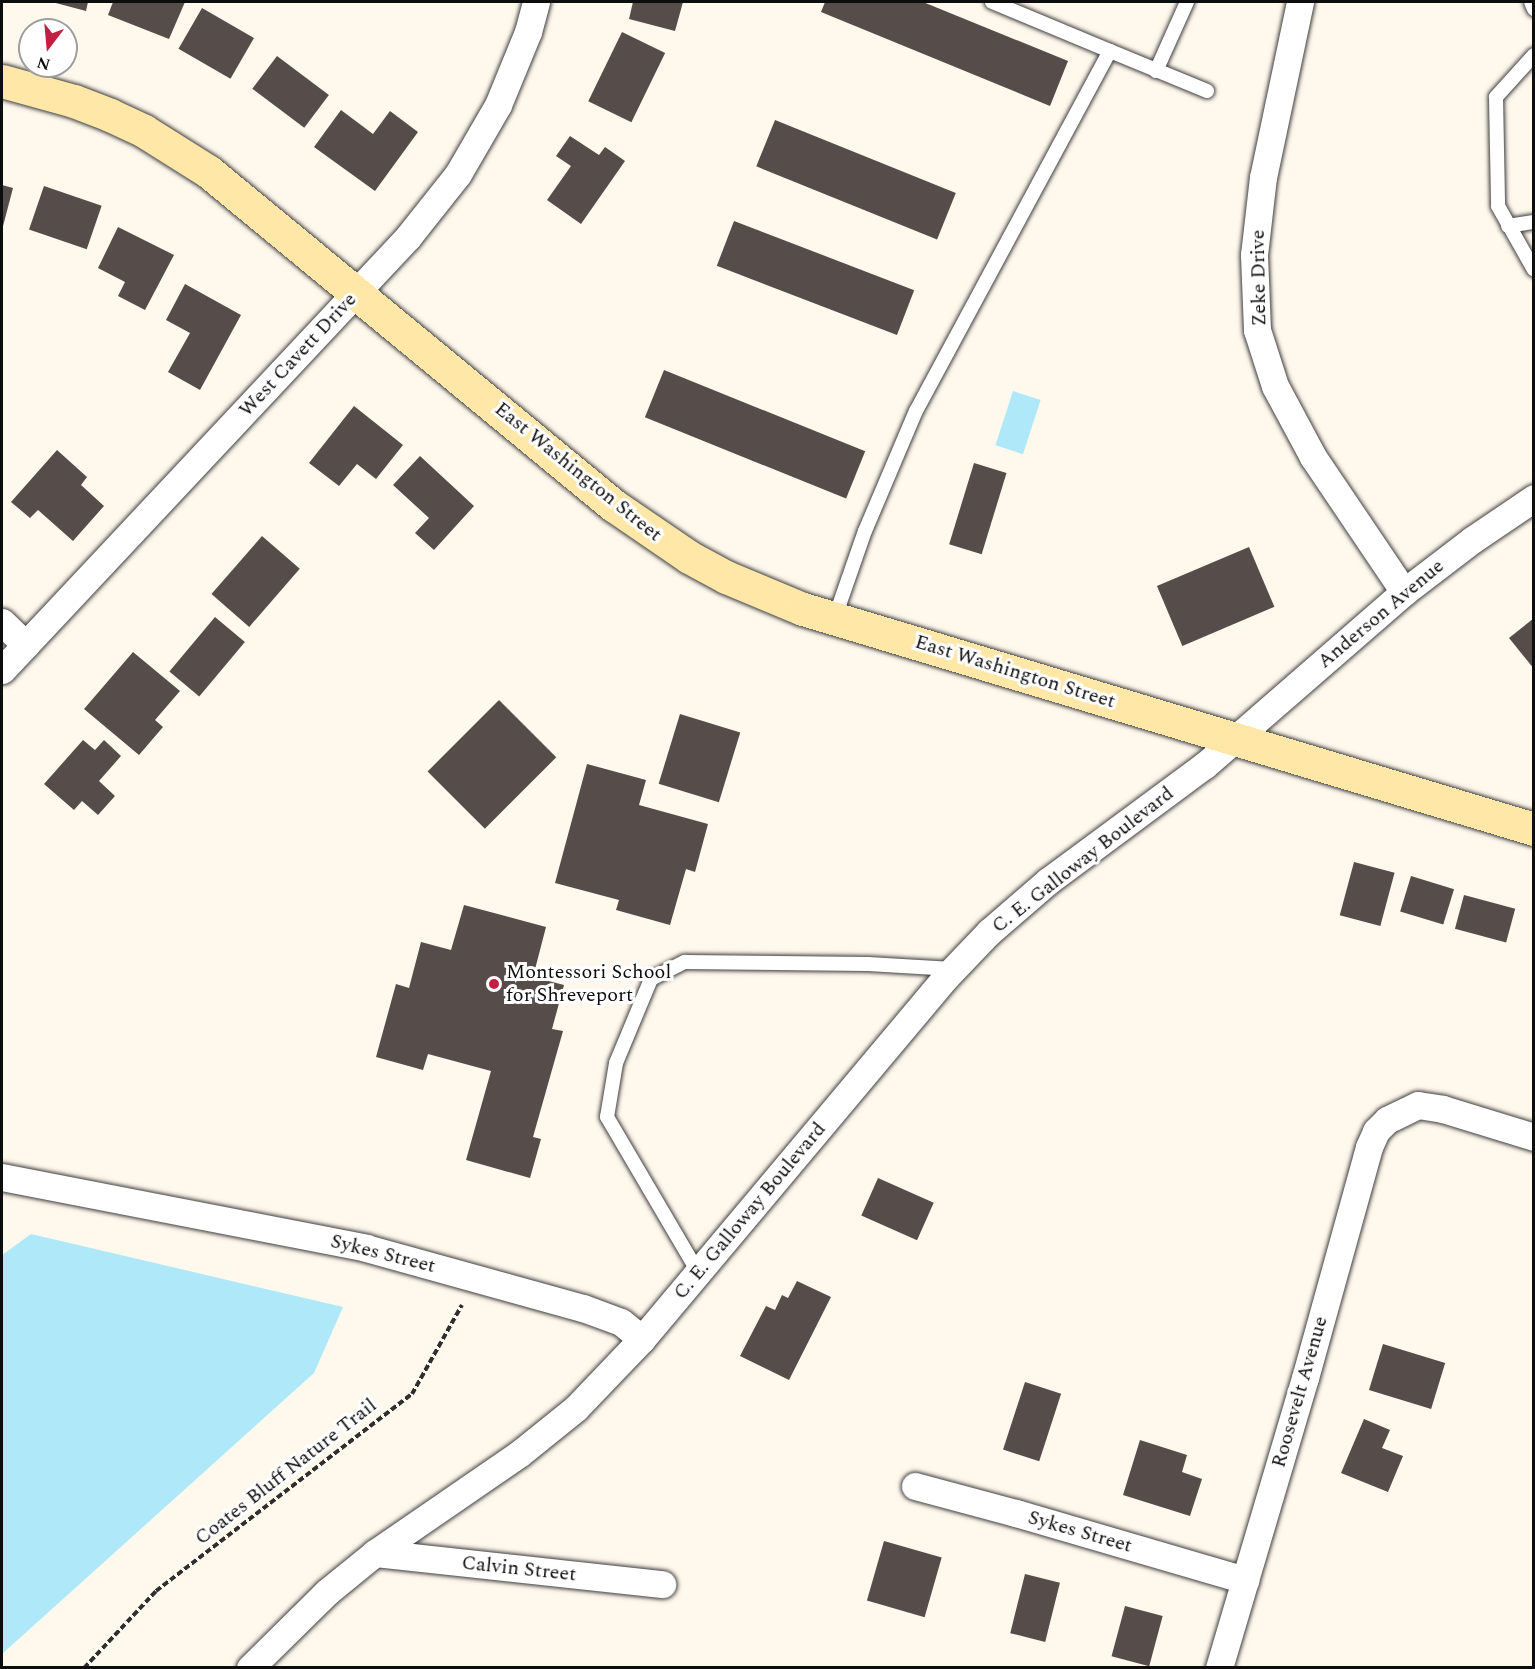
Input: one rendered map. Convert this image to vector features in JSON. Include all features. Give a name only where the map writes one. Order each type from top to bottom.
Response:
[{"type":"street","name":"West Cavett Drive","points":[[2,670],[408,237],[458,174],[498,105],[528,32],[536,2]]},
{"type":"street","name":"Zeke Drive","points":[[1300,2],[1263,177],[1254,255],[1257,330],[1275,386],[1312,457],[1404,592]]},
{"type":"street","name":"East Washington Street","points":[[2,81],[74,101],[144,131],[209,172],[613,505],[662,540],[726,577],[803,609],[1533,829]]},
{"type":"street","name":"Anderson Avenue","points":[[1235,739],[1404,592],[1472,540],[1533,498]]},
{"type":"street","points":[[2,622],[26,645]]},
{"type":"street","name":"C. E. Galloway Boulevard","points":[[250,1668],[327,1592],[375,1553],[535,1441],[576,1408],[642,1339],[954,969],[989,932],[1048,881],[1126,825],[1235,739]]},
{"type":"street","name":"Roosevelt Avenue","points":[[1219,1668],[1369,1147],[1376,1131],[1387,1120],[1418,1105],[1443,1109],[1533,1137]]},
{"type":"street","name":"Sykes Street","points":[[2,1177],[366,1248],[583,1308],[621,1322],[642,1339]]},
{"type":"street","name":"Sykes Street","points":[[915,1486],[1245,1580]]},
{"type":"street","name":"Calvin Street","points":[[375,1553],[662,1584]]},
{"type":"lane","points":[[992,2],[1207,92]]},
{"type":"lane","points":[[1156,71],[1187,2]]},
{"type":"lane","points":[[1531,2],[1533,9]]},
{"type":"lane","points":[[835,617],[865,531],[916,411],[1110,51]]},
{"type":"lane","points":[[1533,55],[1496,97],[1498,207],[1533,270]]},
{"type":"lane","points":[[1508,226],[1533,222]]},
{"type":"lane","points":[[698,1272],[607,1117],[616,1063],[651,979],[685,962],[868,964],[954,969]]},
{"type":"path","name":"Coates Bluff Nature Trail","points":[[84,1668],[156,1591],[412,1394],[477,1278]]},
{"type":"water","points":[[1013,391],[1041,400],[1023,454],[995,445]]},
{"type":"water","points":[[31,1234],[343,1307],[314,1373],[2,1654],[2,1255]]},
{"type":"building","points":[[52,2],[88,2],[86,11]]},
{"type":"building","points":[[113,2],[185,2],[169,39],[108,15]]},
{"type":"building","points":[[633,2],[683,2],[675,31],[629,19]]},
{"type":"building","points":[[825,2],[923,2],[1068,61],[1050,106],[821,12]]},
{"type":"building","points":[[202,8],[254,38],[230,79],[178,49]]},
{"type":"building","points":[[622,32],[665,53],[631,122],[588,101]]},
{"type":"building","points":[[277,56],[329,95],[304,128],[252,89]]},
{"type":"building","points":[[341,110],[373,134],[390,111],[418,132],[375,191],[314,147]]},
{"type":"building","points":[[775,120],[956,193],[937,239],[756,166]]},
{"type":"building","points":[[570,136],[599,155],[605,147],[625,161],[581,224],[547,200],[571,166],[556,156]]},
{"type":"building","points":[[2,185],[13,188],[2,230]]},
{"type":"building","points":[[44,186],[102,206],[87,249],[29,229]]},
{"type":"building","points":[[734,221],[914,290],[897,335],[717,266]]},
{"type":"building","points":[[118,227],[174,255],[145,310],[118,296],[125,282],[98,268]]},
{"type":"building","points":[[185,284],[241,315],[200,390],[168,372],[190,333],[166,320]]},
{"type":"building","points":[[664,370],[865,451],[846,499],[645,417]]},
{"type":"building","points":[[354,406],[403,445],[376,479],[357,464],[339,486],[309,463]]},
{"type":"building","points":[[57,450],[87,477],[81,485],[104,506],[73,541],[38,510],[30,518],[11,502]]},
{"type":"building","points":[[420,456],[474,506],[434,550],[415,533],[429,518],[393,485]]},
{"type":"building","points":[[974,463],[1007,473],[982,554],[949,544]]},
{"type":"building","points":[[262,536],[300,569],[249,627],[211,594]]},
{"type":"building","points":[[1249,547],[1274,607],[1182,646],[1157,586]]},
{"type":"building","points":[[215,617],[245,642],[199,696],[169,671]]},
{"type":"building","points":[[1534,618],[1534,669],[1509,638]]},
{"type":"building","points":[[133,652],[180,691],[155,720],[163,727],[139,755],[84,709]]},
{"type":"building","points":[[499,700],[556,757],[485,829],[428,771]]},
{"type":"building","points":[[680,714],[740,732],[719,802],[659,784]]},
{"type":"building","points":[[83,740],[95,750],[104,740],[121,756],[99,781],[115,796],[98,815],[82,801],[74,810],[44,784]]},
{"type":"building","points":[[587,764],[646,780],[639,805],[708,824],[695,872],[686,869],[670,925],[616,910],[619,900],[555,883]]},
{"type":"building","points":[[1354,862],[1395,873],[1380,926],[1340,915]]},
{"type":"building","points":[[1411,876],[1454,889],[1443,925],[1400,911]]},
{"type":"building","points":[[1464,895],[1515,909],[1506,943],[1455,929]]},
{"type":"building","points":[[464,905],[546,927],[533,977],[564,985],[552,1029],[563,1031],[533,1137],[541,1139],[530,1178],[466,1160],[491,1071],[428,1054],[423,1070],[376,1057],[396,984],[409,988],[421,942],[451,950]]},
{"type":"building","points":[[878,1178],[934,1203],[917,1240],[861,1215]]},
{"type":"building","points":[[797,1281],[831,1297],[789,1380],[740,1356],[766,1306],[775,1310],[782,1295],[788,1298]]},
{"type":"building","points":[[1383,1344],[1445,1363],[1431,1409],[1369,1390]]},
{"type":"building","points":[[1025,1382],[1061,1394],[1039,1461],[1003,1450]]},
{"type":"building","points":[[1364,1419],[1390,1430],[1382,1448],[1403,1456],[1388,1492],[1341,1473]]},
{"type":"building","points":[[1140,1440],[1187,1455],[1182,1472],[1202,1479],[1190,1516],[1123,1495]]},
{"type":"building","points":[[884,1541],[942,1558],[925,1617],[867,1601]]},
{"type":"building","points":[[1025,1574],[1060,1583],[1045,1642],[1010,1633]]},
{"type":"building","points":[[1125,1606],[1163,1616],[1149,1666],[1112,1656]]},
{"type":"place","name":"Montessori School for Shreveport","points":[[494,984]]}]
